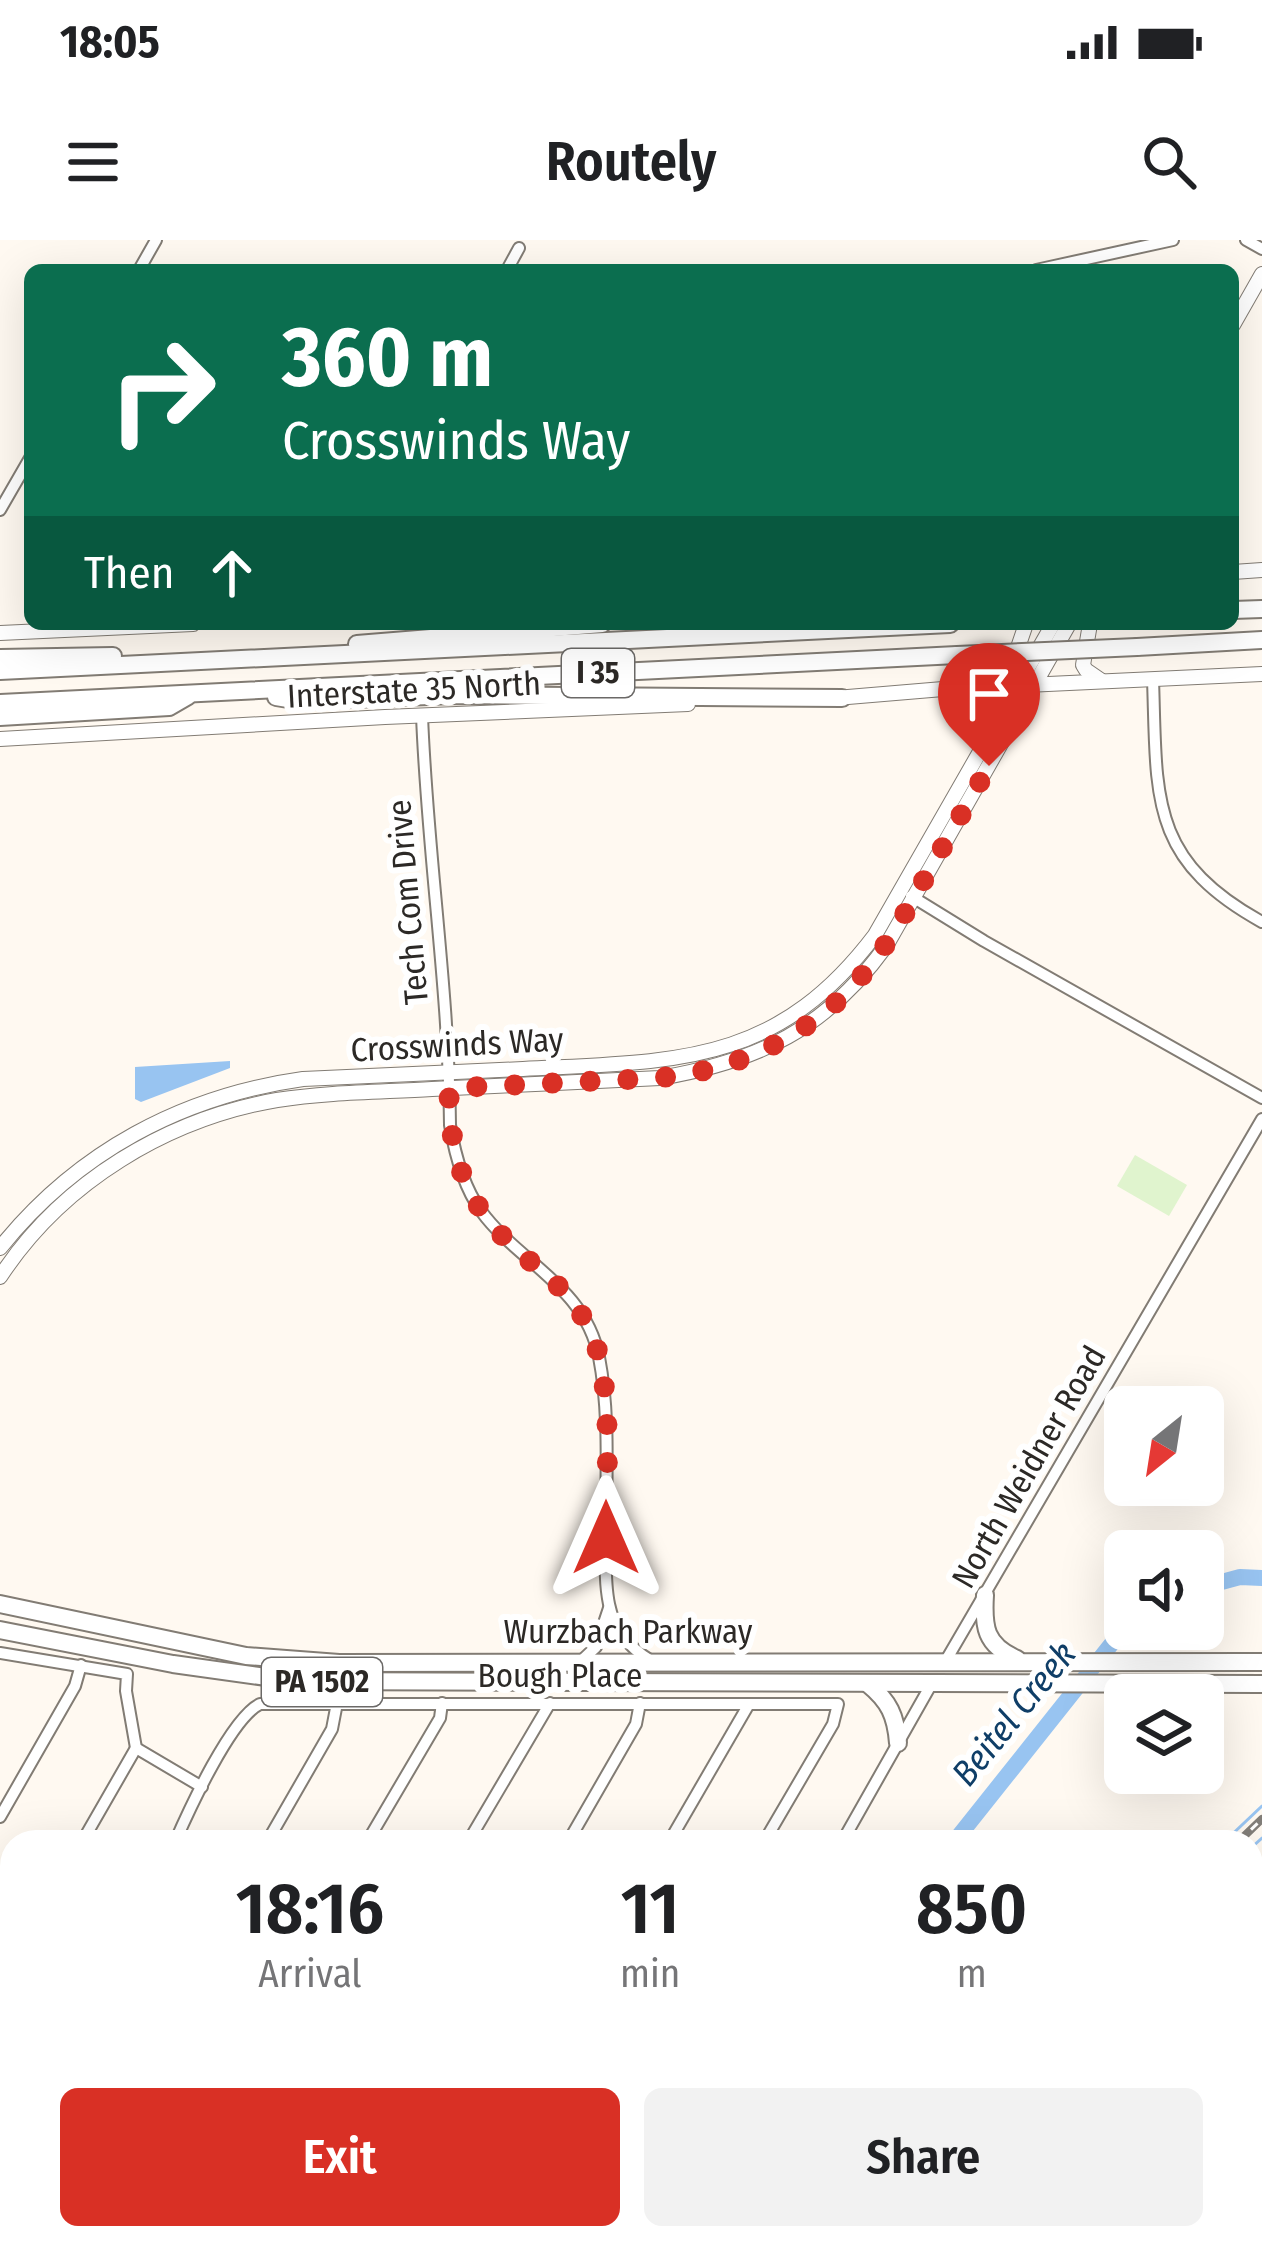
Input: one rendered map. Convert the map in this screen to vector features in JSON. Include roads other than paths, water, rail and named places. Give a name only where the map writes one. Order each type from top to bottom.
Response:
[{"type":"highway","points":[[0,658],[82,655],[237,660],[386,640],[540,630]]},
{"type":"highway","name":"I 35","points":[[0,671],[831,630]]},
{"type":"highway","name":"I 35","points":[[0,703],[1262,640]]},
{"type":"highway","points":[[240,691],[300,701],[454,695],[842,698]]},
{"type":"highway","points":[[0,717],[169,707],[194,693]]},
{"type":"highway","points":[[986,1595],[988,1636],[1000,1651],[1023,1661]]},
{"type":"highway","name":"Wurzbach Parkway","points":[[0,1604],[214,1650],[339,1663],[1262,1662]]},
{"type":"highway","name":"Wurzbach Parkway","points":[[0,1630],[173,1664],[295,1681],[1262,1684]]},
{"type":"highway","points":[[867,1684],[892,1710],[898,1743]]},
{"type":"main road","points":[[1239,314],[1262,274]]},
{"type":"main road","points":[[0,633],[64,630]]},
{"type":"main road","points":[[975,687],[1012,665],[1024,630]]},
{"type":"main road","points":[[908,894],[1050,630]]},
{"type":"main road","points":[[908,894],[1066,630]]},
{"type":"main road","points":[[1089,630],[1083,665],[1102,681]]},
{"type":"main road","name":"Interstate 35 North","points":[[0,740],[1262,674]]},
{"type":"main road","points":[[944,689],[977,706],[986,724],[987,742]]},
{"type":"main road","name":"Crosswinds Way","points":[[0,1277],[34,1233],[100,1173],[192,1123],[244,1107],[449,1080],[658,1062],[758,1044],[841,975],[908,894]]},
{"type":"main road","name":"Crosswinds Way","points":[[0,1248],[65,1179],[119,1141],[187,1108],[303,1079],[449,1080]]},
{"type":"street","points":[[1063,264],[1173,240]]},
{"type":"street","points":[[1246,240],[1262,249]]},
{"type":"street","points":[[510,264],[519,248]]},
{"type":"street","points":[[0,510],[24,468]]},
{"type":"street","points":[[1154,679],[1156,775],[1168,831],[1206,885],[1262,922]]},
{"type":"street","name":"Tech Com Drive","points":[[422,716],[454,1149],[468,1190],[493,1226],[571,1298],[597,1349],[605,1389],[609,1608]]},
{"type":"street","points":[[908,894],[1262,1098]]},
{"type":"street","name":"North Weidner Road","points":[[849,1830],[1262,1119]]},
{"type":"street","points":[[580,1661],[596,1647],[609,1608]]},
{"type":"street","points":[[609,1608],[625,1642],[653,1662]]},
{"type":"street","points":[[0,1653],[127,1674],[136,1748],[89,1830]]},
{"type":"street","points":[[0,1817],[75,1686],[81,1666]]},
{"type":"street","points":[[274,1830],[332,1729],[338,1703]]},
{"type":"street","points":[[374,1830],[440,1718],[442,1703]]},
{"type":"street","points":[[475,1830],[550,1703]]},
{"type":"street","points":[[575,1830],[636,1724],[640,1703]]},
{"type":"street","name":"Bough Place","points":[[202,1787],[248,1710],[260,1704],[838,1704],[833,1724],[771,1830]]},
{"type":"street","points":[[676,1830],[749,1704]]},
{"type":"street","points":[[136,1748],[202,1787],[181,1830]]},
{"type":"water","points":[[230,1061],[230,1068],[141,1102],[135,1099],[135,1067]]},
{"type":"waterway","name":"Beitel Creek","points":[[1224,1581],[1262,1578]]},
{"type":"waterway","name":"Beitel Creek","points":[[964,1830],[1107,1650]]},
{"type":"waterway","points":[[1237,1830],[1262,1806]]},
{"type":"railway","points":[[1251,1830],[1262,1819]]}]
